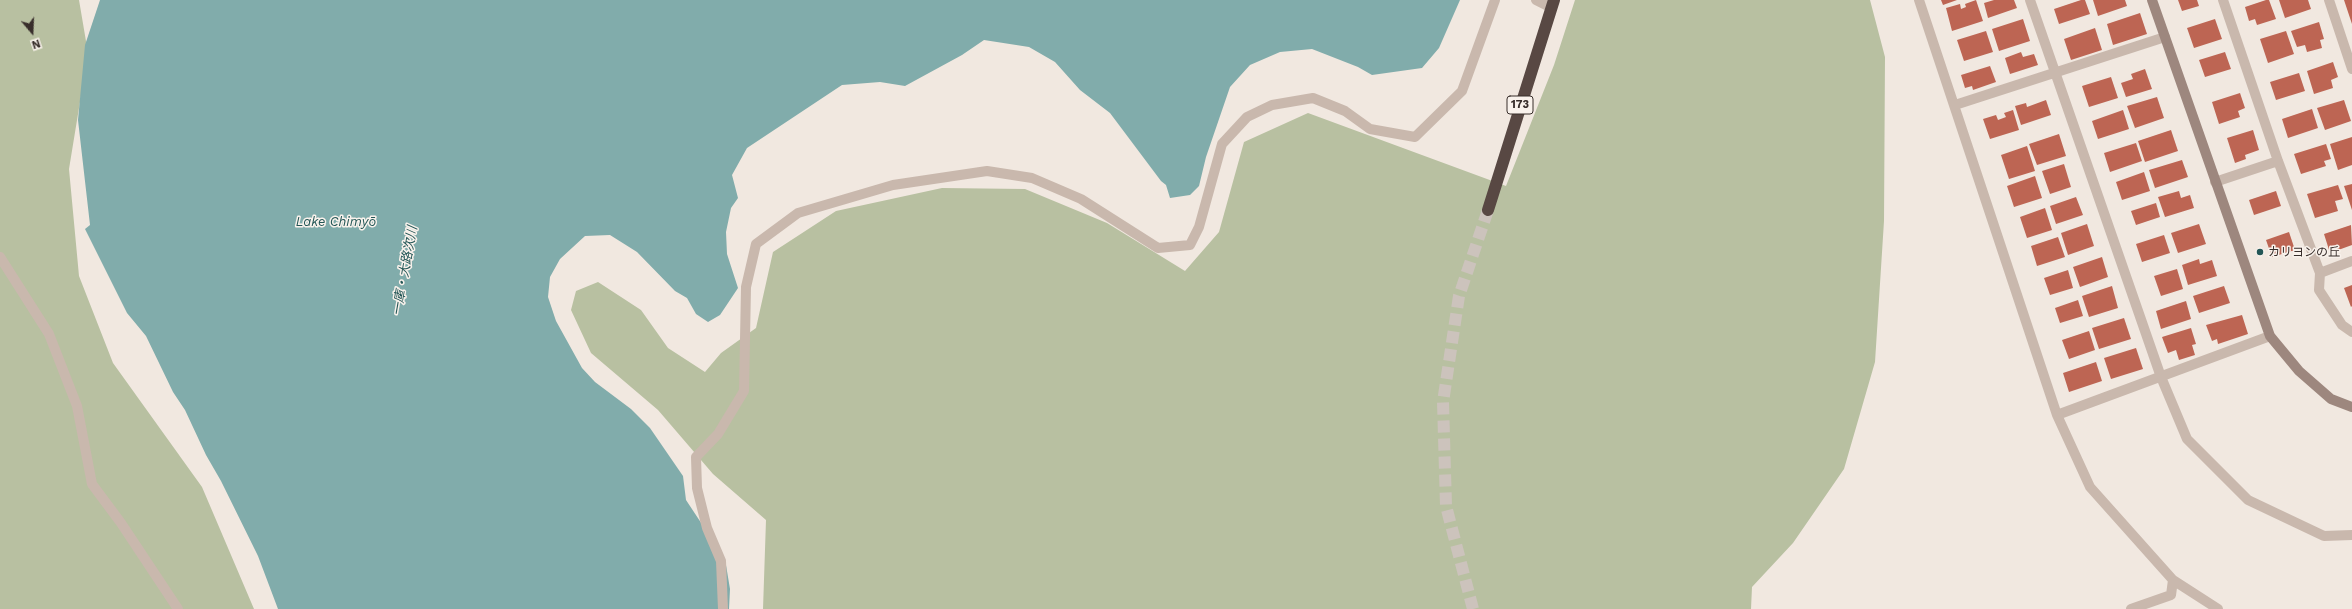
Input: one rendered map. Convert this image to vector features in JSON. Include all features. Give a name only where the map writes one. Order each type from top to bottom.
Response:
[{"type":"highway","name":"173","points":[[1488,210],[1553,4]]},
{"type":"street","points":[[723,609],[721,561],[707,528],[698,494],[696,457],[718,434],[744,391],[746,287],[756,244],[798,213],[893,185],[987,171],[1032,178],[1081,199],[1158,248],[1190,245],[1200,227],[1222,144],[1247,117],[1272,105],[1313,98],[1345,111],[1370,129],[1415,137],[1462,91],[1495,0]]},
{"type":"street","points":[[1536,0],[1553,4]]},
{"type":"street","points":[[1919,0],[2057,414],[2090,487],[2173,580],[2218,609]]},
{"type":"street","points":[[2030,0],[2161,377],[2187,439],[2248,500],[2324,536],[2352,535]]},
{"type":"street","points":[[2152,0],[2270,336],[2299,371],[2331,399],[2352,407]]},
{"type":"street","points":[[2223,0],[2278,161],[2320,273],[2318,290],[2342,325],[2352,332]]},
{"type":"street","points":[[2329,0],[2348,44],[2352,70]]},
{"type":"street","points":[[1955,105],[2165,37]]},
{"type":"street","points":[[2215,182],[2278,161]]},
{"type":"street","points":[[0,257],[49,334],[77,406],[92,484],[121,523],[178,609]]},
{"type":"street","points":[[2320,273],[2352,261]]},
{"type":"street","points":[[2057,414],[2270,336]]},
{"type":"street","points":[[2131,609],[2171,595],[2173,580]]},
{"type":"green space","points":[[0,0],[79,0],[88,53],[69,169],[79,276],[113,363],[202,487],[254,609],[0,609]]},
{"type":"green space","points":[[1575,0],[1870,0],[1885,57],[1884,221],[1875,362],[1844,469],[1793,543],[1752,587],[1751,609],[763,609],[766,520],[713,474],[658,410],[591,353],[571,310],[576,291],[598,282],[641,310],[668,348],[705,372],[721,353],[756,328],[773,252],[836,211],[942,188],[1025,189],[1107,223],[1185,271],[1219,232],[1244,142],[1308,113],[1506,186],[1554,65]]},
{"type":"water","name":"Lake Chimyō","points":[[100,0],[1460,0],[1439,48],[1422,68],[1372,75],[1358,67],[1312,49],[1280,52],[1250,65],[1230,87],[1206,157],[1199,186],[1190,195],[1170,198],[1166,185],[1161,181],[1110,113],[1080,90],[1055,62],[1029,47],[984,40],[962,55],[905,86],[880,82],[842,85],[747,148],[732,175],[738,198],[731,208],[726,232],[727,254],[738,288],[720,315],[708,322],[696,314],[687,298],[675,291],[637,252],[610,235],[585,236],[560,259],[550,277],[548,297],[556,321],[582,368],[595,382],[631,409],[650,428],[683,476],[686,500],[725,559],[730,589],[729,609],[278,609],[258,556],[221,481],[206,455],[185,410],[173,392],[146,336],[127,313],[85,229],[90,225],[78,120],[85,45]]},
{"type":"building","points":[[1941,0],[1957,0],[1943,5]]},
{"type":"building","points":[[1976,0],[1983,21],[1952,31],[1946,8],[1960,4],[1961,9],[1966,7],[1965,4]]},
{"type":"building","points":[[1994,0],[2014,0],[2017,8],[1988,18],[1984,3]]},
{"type":"building","points":[[2085,0],[2090,14],[2059,24],[2054,9]]},
{"type":"building","points":[[2093,0],[2125,0],[2127,6],[2098,16]]},
{"type":"building","points":[[2178,0],[2197,0],[2199,6],[2182,11]]},
{"type":"building","points":[[2269,0],[2276,19],[2257,25],[2255,19],[2249,21],[2245,7]]},
{"type":"building","points":[[2279,0],[2308,0],[2311,9],[2285,18]]},
{"type":"building","points":[[2344,0],[2352,0],[2352,24]]},
{"type":"building","points":[[2140,13],[2147,34],[2113,45],[2107,24]]},
{"type":"building","points":[[2023,19],[2030,41],[1999,51],[1992,29]]},
{"type":"building","points":[[2215,19],[2222,39],[2194,48],[2187,28]]},
{"type":"building","points":[[2319,22],[2324,39],[2320,40],[2322,48],[2307,52],[2305,45],[2297,47],[2291,31]]},
{"type":"building","points":[[2095,28],[2102,50],[2071,60],[2064,39]]},
{"type":"building","points":[[1986,31],[1993,52],[1964,61],[1957,40]]},
{"type":"building","points":[[2286,31],[2294,54],[2268,63],[2260,39]]},
{"type":"building","points":[[2021,52],[2023,57],[2034,54],[2038,65],[2010,74],[2005,58]]},
{"type":"building","points":[[2225,52],[2231,69],[2205,77],[2199,60]]},
{"type":"building","points":[[2333,62],[2338,77],[2331,80],[2333,88],[2314,94],[2307,71]]},
{"type":"building","points":[[1990,66],[1996,82],[1973,90],[1972,86],[1965,88],[1961,75]]},
{"type":"building","points":[[2145,69],[2152,89],[2126,97],[2121,83],[2133,79],[2131,74]]},
{"type":"building","points":[[2299,73],[2305,91],[2276,100],[2270,82]]},
{"type":"building","points":[[2111,77],[2118,98],[2089,107],[2082,86]]},
{"type":"building","points":[[2240,93],[2245,108],[2238,111],[2240,117],[2219,124],[2212,102]]},
{"type":"building","points":[[2157,97],[2164,118],[2135,128],[2127,106]]},
{"type":"building","points":[[2046,100],[2051,115],[2021,125],[2015,106],[2026,103],[2027,107]]},
{"type":"building","points":[[2344,100],[2351,121],[2325,130],[2317,108]]},
{"type":"building","points":[[2312,109],[2318,128],[2288,138],[2282,119]]},
{"type":"building","points":[[2013,110],[2019,130],[1990,139],[1983,119],[1996,115],[1998,120],[2006,117],[2004,113]]},
{"type":"building","points":[[2123,110],[2129,129],[2098,139],[2092,121]]},
{"type":"building","points":[[2171,130],[2178,151],[2145,162],[2138,141]]},
{"type":"building","points":[[2253,130],[2259,150],[2245,155],[2246,159],[2235,163],[2227,138]]},
{"type":"building","points":[[2059,134],[2066,156],[2037,165],[2029,144]]},
{"type":"building","points":[[2352,137],[2352,165],[2338,170],[2330,144]]},
{"type":"building","points":[[2136,143],[2142,161],[2110,172],[2104,153]]},
{"type":"building","points":[[2326,144],[2331,159],[2324,161],[2326,166],[2301,174],[2294,154]]},
{"type":"building","points":[[2027,146],[2035,171],[2009,179],[2001,155]]},
{"type":"building","points":[[2182,160],[2188,177],[2155,188],[2149,170]]},
{"type":"building","points":[[2064,164],[2071,187],[2050,194],[2042,171]]},
{"type":"building","points":[[2144,172],[2150,191],[2122,200],[2116,182]]},
{"type":"building","points":[[2035,176],[2042,198],[2014,207],[2007,186]]},
{"type":"building","points":[[2352,184],[2352,210],[2344,186]]},
{"type":"building","points":[[2338,185],[2343,199],[2335,201],[2338,211],[2315,218],[2307,194]]},
{"type":"building","points":[[2179,191],[2181,198],[2190,195],[2194,208],[2165,217],[2158,197]]},
{"type":"building","points":[[2276,191],[2281,206],[2254,215],[2249,200]]},
{"type":"building","points":[[2076,197],[2083,215],[2056,224],[2050,206]]},
{"type":"building","points":[[2156,203],[2160,217],[2136,225],[2131,211]]},
{"type":"building","points":[[2045,208],[2052,230],[2027,238],[2020,217]]},
{"type":"building","points":[[2087,224],[2094,246],[2068,255],[2061,233]]},
{"type":"building","points":[[2199,224],[2206,244],[2178,253],[2171,233]]},
{"type":"building","points":[[2351,225],[2352,245],[2330,253],[2324,234]]},
{"type":"building","points":[[2289,232],[2295,250],[2272,257],[2266,240]]},
{"type":"building","points":[[2164,235],[2170,253],[2142,262],[2136,244]]},
{"type":"building","points":[[2058,237],[2065,257],[2037,266],[2031,246]]},
{"type":"building","points":[[2102,257],[2108,277],[2080,287],[2073,267]]},
{"type":"building","points":[[2199,259],[2200,264],[2212,260],[2217,276],[2188,285],[2182,265]]},
{"type":"building","points":[[2177,269],[2183,289],[2161,296],[2154,276]]},
{"type":"building","points":[[2068,270],[2073,288],[2050,295],[2044,278]]},
{"type":"building","points":[[2352,285],[2352,306],[2351,307],[2344,288]]},
{"type":"building","points":[[2112,286],[2118,308],[2089,317],[2082,296]]},
{"type":"building","points":[[2224,286],[2230,303],[2199,313],[2193,296]]},
{"type":"building","points":[[2078,300],[2083,316],[2060,323],[2055,308]]},
{"type":"building","points":[[2186,301],[2191,319],[2161,329],[2156,311]]},
{"type":"building","points":[[2242,315],[2248,334],[2218,344],[2217,339],[2212,341],[2206,325]]},
{"type":"building","points":[[2124,318],[2131,339],[2099,349],[2092,328]]},
{"type":"building","points":[[2191,328],[2196,344],[2192,345],[2195,355],[2179,360],[2176,350],[2168,353],[2162,337]]},
{"type":"building","points":[[2089,331],[2095,350],[2069,359],[2062,340]]},
{"type":"building","points":[[2136,348],[2143,369],[2111,379],[2104,358]]},
{"type":"building","points":[[2096,362],[2102,381],[2069,392],[2063,373]]},
{"type":"tunnel","points":[[1473,609],[1446,506],[1443,402],[1459,296],[1488,210]]},
{"type":"place","name":"カリヨンの丘","points":[[2260,252]]},
{"type":"water label","name":"一庫・大路次川","points":[[405,271]]}]
